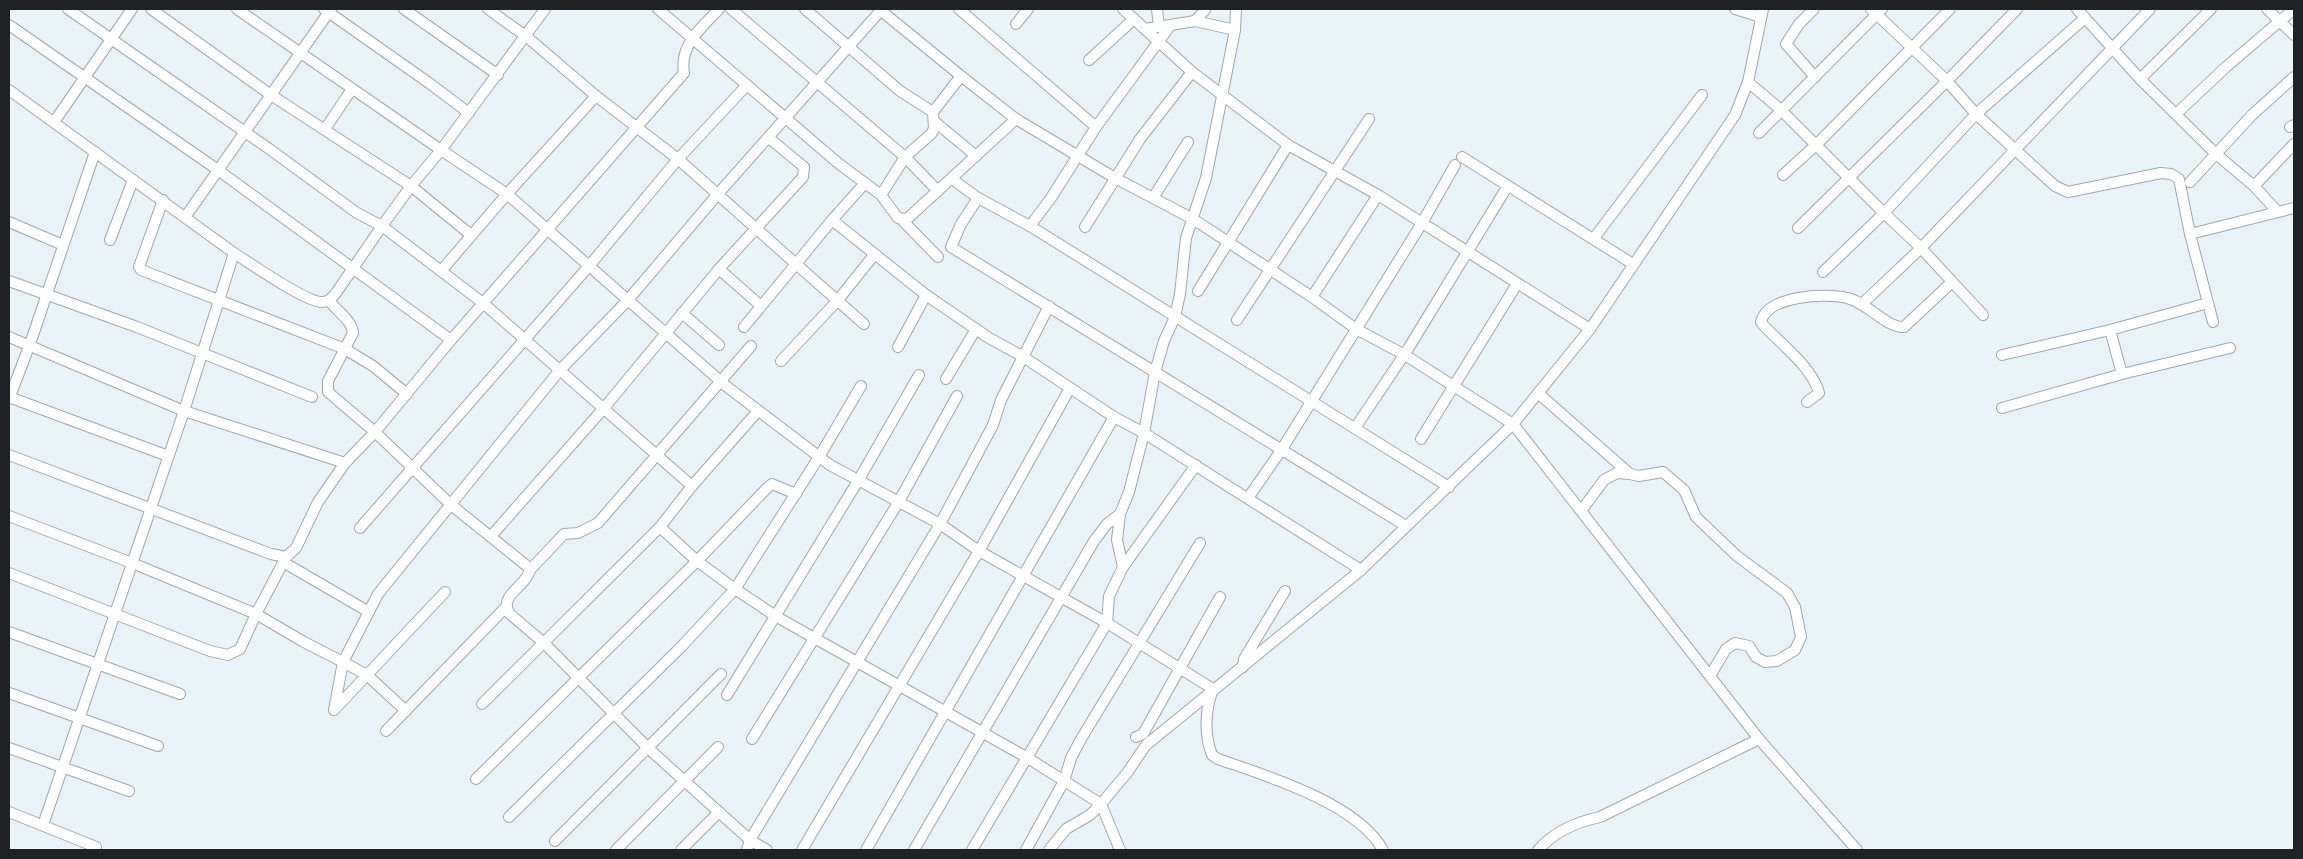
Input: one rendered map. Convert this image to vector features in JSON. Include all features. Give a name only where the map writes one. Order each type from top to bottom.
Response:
[{"type":"street","points":[[68,9],[357,213],[382,226],[441,271],[483,304],[692,486]]},
{"type":"street","points":[[54,122],[132,9]]},
{"type":"street","points":[[151,9],[271,95],[411,186],[471,235]]},
{"type":"street","points":[[237,9],[507,194],[721,382],[819,457],[858,481],[940,524],[979,551],[1061,599],[1107,623],[1213,689]]},
{"type":"street","points":[[404,9],[498,75]]},
{"type":"street","points":[[488,9],[526,37],[596,96],[678,159],[864,324]]},
{"type":"street","points":[[9,90],[186,216],[234,253],[304,297],[315,302],[323,302],[329,300],[411,186],[498,75],[545,9]]},
{"type":"street","points":[[658,9],[838,163],[881,195],[898,218],[938,256]]},
{"type":"street","points":[[9,573],[210,651],[228,655],[240,649],[256,614],[285,560],[296,548],[318,502],[345,463],[375,432],[451,340],[684,73],[682,62],[692,37],[719,9]]},
{"type":"street","points":[[731,9],[818,81],[905,157],[938,191]]},
{"type":"street","points":[[805,9],[900,91],[934,117],[976,156]]},
{"type":"street","points":[[445,592],[334,710],[343,662],[378,594],[560,370],[628,300],[717,195],[881,9],[1016,119],[1115,178],[1193,219],[1312,297],[1356,330],[1404,355],[1513,424],[1759,740],[1857,850]]},
{"type":"street","points":[[960,9],[1096,127]]},
{"type":"street","points":[[1016,24],[1028,9]]},
{"type":"street","points":[[1124,9],[1192,72],[1288,145],[1378,195],[1468,254],[1590,329]]},
{"type":"street","points":[[1157,9],[1159,27]]},
{"type":"street","points":[[1195,20],[1205,9]]},
{"type":"street","points":[[1123,567],[1117,540],[1120,514],[1129,492],[1144,433],[1155,372],[1164,341],[1175,317],[1180,294],[1186,238],[1206,178],[1235,30],[1236,9]]},
{"type":"street","points":[[1049,850],[1066,829],[1090,816],[1127,773],[1146,745],[1361,570],[1406,526],[1449,488],[1513,424],[1590,329],[1735,116],[1748,82],[1762,13],[1735,9]]},
{"type":"street","points":[[1814,9],[1799,24],[1786,44],[1815,77]]},
{"type":"street","points":[[1783,175],[1816,145],[1910,47],[1950,9]]},
{"type":"street","points":[[1798,228],[2017,9]]},
{"type":"street","points":[[2076,9],[2140,79],[2216,154],[2254,186],[2277,211]]},
{"type":"street","points":[[1862,304],[1921,248],[2150,9]]},
{"type":"street","points":[[2140,79],[2211,9]]},
{"type":"street","points":[[2267,9],[2294,35]]},
{"type":"street","points":[[2176,114],[2226,66],[2282,22],[2294,9]]},
{"type":"street","points":[[186,216],[300,53],[327,10],[429,82],[469,113]]},
{"type":"street","points":[[1759,133],[1877,11],[1910,47],[1947,81],[1976,114],[2055,186],[2068,192],[2161,173],[2171,174],[2179,180],[2190,234],[2213,322]]},
{"type":"street","points":[[1823,272],[1884,212],[1976,114],[2086,18]]},
{"type":"street","points":[[1090,60],[1134,19]]},
{"type":"street","points":[[1145,29],[1195,20],[1235,30]]},
{"type":"street","points":[[9,25],[218,170],[451,340]]},
{"type":"street","points":[[1030,226],[1096,127],[1170,26]]},
{"type":"street","points":[[1085,227],[1140,140],[1192,72]]},
{"type":"street","points":[[881,195],[905,157],[928,138],[934,128],[934,117],[961,76]]},
{"type":"street","points":[[2190,182],[2252,115],[2294,77]]},
{"type":"street","points":[[1748,82],[1781,110],[1921,248],[1983,315]]},
{"type":"street","points":[[360,528],[589,266],[678,159],[747,85]]},
{"type":"street","points":[[325,129],[352,89]]},
{"type":"street","points":[[1594,238],[1702,95]]},
{"type":"street","points":[[441,271],[507,194],[596,96]]},
{"type":"street","points":[[902,220],[907,219],[1016,119]]},
{"type":"street","points":[[1237,320],[1369,119]]},
{"type":"street","points":[[492,535],[604,408],[719,269],[804,177],[804,167],[769,138]]},
{"type":"street","points":[[1153,198],[1188,142]]},
{"type":"street","points":[[2254,186],[2294,144]]},
{"type":"street","points":[[1198,291],[1288,145]]},
{"type":"street","points":[[95,152],[30,344],[9,397],[168,456]]},
{"type":"street","points":[[1462,157],[1633,264]]},
{"type":"street","points":[[1248,498],[1282,449],[1356,330],[1422,223],[1455,165]]},
{"type":"street","points":[[952,179],[978,198],[1030,226],[1449,488]]},
{"type":"street","points":[[110,240],[133,180]]},
{"type":"street","points":[[744,327],[865,183]]},
{"type":"street","points":[[1355,428],[1468,254],[1504,192]]},
{"type":"street","points":[[1312,297],[1378,195]]},
{"type":"street","points":[[978,198],[961,224],[951,248],[1049,306],[1406,526]]},
{"type":"street","points":[[163,200],[139,269],[345,349],[373,366],[407,394]]},
{"type":"street","points":[[2190,234],[2294,208]]},
{"type":"street","points":[[832,220],[926,295],[976,329],[1022,356],[1114,417],[1196,465],[1361,570]]},
{"type":"street","points":[[9,222],[63,245]]},
{"type":"street","points":[[43,825],[78,717],[184,411],[234,253]]},
{"type":"street","points":[[781,361],[838,300],[874,255]]},
{"type":"street","points":[[719,269],[761,306]]},
{"type":"street","points":[[9,281],[137,326],[202,354],[312,397]]},
{"type":"street","points":[[1807,402],[1819,393],[1818,388],[1804,365],[1763,326],[1761,322],[1764,315],[1781,302],[1795,297],[1846,298],[1862,304],[1893,325],[1904,327],[1952,282]]},
{"type":"street","points":[[1421,439],[1517,284]]},
{"type":"street","points":[[898,348],[926,295]]},
{"type":"street","points":[[329,300],[353,329],[352,336],[328,380],[328,392],[375,432],[450,504],[492,535],[522,560],[530,570]]},
{"type":"street","points":[[2002,355],[2110,330],[2208,303]]},
{"type":"street","points":[[748,845],[856,661],[940,524],[993,425],[1001,400],[1049,306]]},
{"type":"street","points":[[682,313],[719,345]]},
{"type":"street","points":[[946,379],[976,329]]},
{"type":"street","points":[[2110,330],[2122,374]]},
{"type":"street","points":[[9,337],[30,344],[184,411],[345,463]]},
{"type":"street","points":[[386,731],[505,608],[508,598],[528,577],[530,570],[564,534],[578,533],[598,523],[658,456],[751,346]]},
{"type":"street","points":[[2002,408],[2122,374],[2230,348]]},
{"type":"street","points":[[727,695],[777,617],[919,375]]},
{"type":"street","points":[[509,817],[615,714],[735,589],[819,457],[861,386]]},
{"type":"street","points":[[802,850],[979,551],[1070,388]]},
{"type":"street","points":[[1538,393],[1630,474]]},
{"type":"street","points":[[752,740],[898,503],[957,396]]},
{"type":"street","points":[[482,704],[660,527],[692,486],[758,411]]},
{"type":"street","points":[[866,850],[1114,417]]},
{"type":"street","points":[[9,455],[285,560],[369,612]]},
{"type":"street","points":[[972,850],[1107,623],[1110,596],[1123,567],[1196,465]]},
{"type":"street","points":[[1581,511],[1604,480],[1617,472],[1639,476],[1663,472],[1687,494],[1696,517],[1737,556],[1787,593],[1796,607],[1801,637],[1795,650],[1777,661],[1766,662],[1756,657],[1749,646],[1735,643],[1726,649],[1710,676]]},
{"type":"street","points":[[476,779],[698,561],[772,484],[796,494]]},
{"type":"street","points":[[914,850],[1098,536],[1107,524],[1120,514]]},
{"type":"street","points":[[9,516],[132,563],[256,614],[367,675],[406,710]]},
{"type":"street","points":[[660,527],[698,561],[777,617],[1026,757],[1101,804],[1120,850]]},
{"type":"street","points":[[1026,850],[1064,781],[1071,758],[1081,738],[1137,643],[1200,543]]},
{"type":"street","points":[[1243,667],[1244,659],[1285,591]]},
{"type":"street","points":[[1136,737],[1143,734],[1220,597]]},
{"type":"street","points":[[505,608],[544,643],[649,749],[719,812],[748,845],[767,850]]},
{"type":"street","points":[[9,632],[180,694]]},
{"type":"street","points":[[555,841],[649,749],[721,674]]},
{"type":"street","points":[[1213,689],[1207,707],[1206,721],[1212,755],[1218,759],[1272,778],[1328,803],[1361,823],[1376,839],[1383,850]]},
{"type":"street","points":[[9,693],[158,746]]},
{"type":"street","points":[[1538,850],[1550,836],[1586,820],[1600,817],[1759,740]]},
{"type":"street","points":[[616,850],[718,747]]},
{"type":"street","points":[[9,748],[129,791]]},
{"type":"street","points":[[9,812],[96,847]]},
{"type":"street","points":[[681,850],[719,812]]}]
